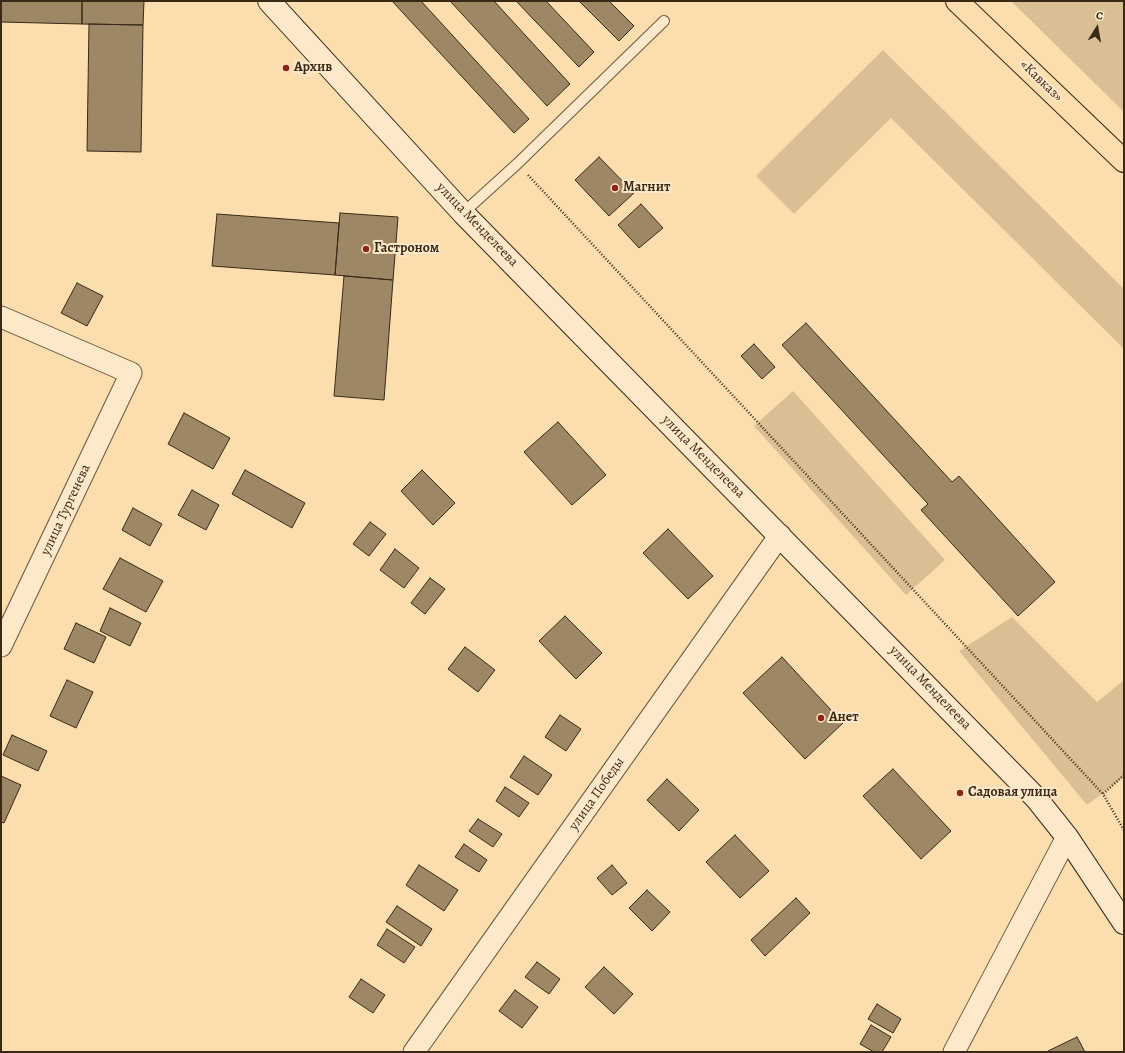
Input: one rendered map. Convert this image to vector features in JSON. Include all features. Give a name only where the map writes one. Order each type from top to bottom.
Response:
[{"type":"highway","name":"«Кавказ»","points":[[957,1],[1124,161]]},
{"type":"main road","name":"улица Менделеева","points":[[269,1],[463,213],[1036,798],[1067,837],[1124,923]]},
{"type":"street","name":"улица Тургенева","points":[[1,317],[131,373],[1,646]]},
{"type":"street","name":"улица Победы","points":[[414,1052],[780,535]]},
{"type":"street","points":[[954,1052],[1067,837]]},
{"type":"lane","points":[[463,213],[517,164],[664,21]]},
{"type":"path","points":[[517,164],[1103,794],[1124,830]]},
{"type":"path","points":[[1103,794],[1124,775]]},
{"type":"shaded area","points":[[1011,1],[1124,1],[1124,112]]},
{"type":"shaded area","points":[[883,50],[1124,289],[1124,349],[891,118],[794,214],[756,176]]},
{"type":"shaded area","points":[[793,391],[945,560],[906,595],[754,426]]},
{"type":"shaded area","points":[[1012,617],[1097,702],[1124,680],[1124,777],[1087,805],[959,651]]},
{"type":"building","points":[[1,1],[82,1],[82,24],[1,22]]},
{"type":"building","points":[[82,1],[144,1],[143,25],[82,24]]},
{"type":"building","points":[[392,1],[421,1],[529,119],[514,133]]},
{"type":"building","points":[[450,1],[494,1],[570,84],[547,106]]},
{"type":"building","points":[[516,1],[546,1],[594,52],[579,67]]},
{"type":"building","points":[[579,1],[609,1],[634,26],[619,41]]},
{"type":"building","points":[[89,24],[143,25],[141,152],[87,151]]},
{"type":"building","points":[[599,157],[634,193],[609,216],[575,180]]},
{"type":"building","points":[[641,204],[663,228],[639,248],[618,225]]},
{"type":"building","name":"Гастроном","points":[[340,213],[398,217],[393,280],[335,275]]},
{"type":"building","points":[[217,214],[339,223],[335,275],[212,266]]},
{"type":"building","points":[[344,276],[393,280],[384,400],[334,396]]},
{"type":"building","points":[[77,283],[103,296],[87,326],[61,313]]},
{"type":"building","points":[[806,323],[952,482],[959,476],[1055,582],[1018,616],[921,510],[928,504],[782,345]]},
{"type":"building","points":[[754,344],[775,367],[762,379],[741,356]]},
{"type":"building","points":[[184,413],[230,438],[213,469],[168,444]]},
{"type":"building","points":[[558,422],[606,475],[572,505],[524,452]]},
{"type":"building","points":[[245,470],[305,503],[292,528],[232,494]]},
{"type":"building","points":[[422,470],[455,503],[433,525],[401,491]]},
{"type":"building","points":[[192,490],[219,505],[206,530],[178,515]]},
{"type":"building","points":[[133,508],[162,524],[150,546],[122,530]]},
{"type":"building","points":[[370,522],[386,534],[369,556],[353,544]]},
{"type":"building","points":[[668,529],[713,576],[688,599],[643,553]]},
{"type":"building","points":[[395,549],[419,568],[404,588],[380,570]]},
{"type":"building","points":[[120,558],[163,581],[146,612],[103,589]]},
{"type":"building","points":[[430,578],[445,589],[425,614],[411,603]]},
{"type":"building","points":[[110,608],[141,623],[130,646],[100,631]]},
{"type":"building","points":[[565,616],[602,653],[576,679],[539,641]]},
{"type":"building","points":[[76,623],[106,637],[94,663],[64,649]]},
{"type":"building","points":[[465,647],[495,670],[478,692],[448,669]]},
{"type":"building","points":[[782,657],[843,723],[805,759],[743,693]]},
{"type":"building","points":[[67,680],[93,692],[76,728],[50,716]]},
{"type":"building","points":[[560,715],[581,729],[566,751],[545,737]]},
{"type":"building","points":[[12,735],[47,751],[38,771],[3,755]]},
{"type":"building","points":[[524,756],[552,775],[538,795],[510,777]]},
{"type":"building","points":[[893,769],[951,831],[921,859],[863,796]]},
{"type":"building","points":[[1,776],[21,785],[4,823],[1,822]]},
{"type":"building","points":[[667,779],[699,810],[679,831],[647,800]]},
{"type":"building","points":[[505,787],[529,803],[519,817],[496,801]]},
{"type":"building","points":[[478,819],[502,834],[493,847],[469,831]]},
{"type":"building","points":[[735,835],[769,871],[740,898],[706,862]]},
{"type":"building","points":[[464,844],[487,860],[479,872],[455,857]]},
{"type":"building","points":[[419,865],[458,890],[444,911],[406,885]]},
{"type":"building","points":[[612,865],[627,883],[612,895],[597,878]]},
{"type":"building","points":[[647,890],[670,912],[652,931],[629,908]]},
{"type":"building","points":[[796,898],[810,913],[765,956],[751,940]]},
{"type":"building","points":[[397,906],[432,929],[421,946],[386,922]]},
{"type":"building","points":[[387,929],[415,947],[404,963],[377,945]]},
{"type":"building","points":[[537,962],[560,979],[549,994],[525,977]]},
{"type":"building","points":[[604,967],[633,994],[614,1014],[585,987]]},
{"type":"building","points":[[361,979],[385,995],[373,1013],[349,997]]},
{"type":"building","points":[[515,990],[538,1007],[522,1028],[499,1011]]},
{"type":"building","points":[[877,1004],[901,1019],[893,1033],[868,1019]]},
{"type":"building","points":[[871,1025],[891,1037],[882,1052],[874,1052],[860,1044]]},
{"type":"building","points":[[1077,1037],[1085,1052],[1048,1052],[1048,1051]]},
{"type":"place","name":"Архив","points":[[286,68]]},
{"type":"place","name":"Магнит","points":[[615,188]]},
{"type":"place","name":"Гастроном","points":[[366,249]]},
{"type":"place","name":"Анет","points":[[821,718]]},
{"type":"place","name":"Садовая улица","points":[[960,793]]}]
